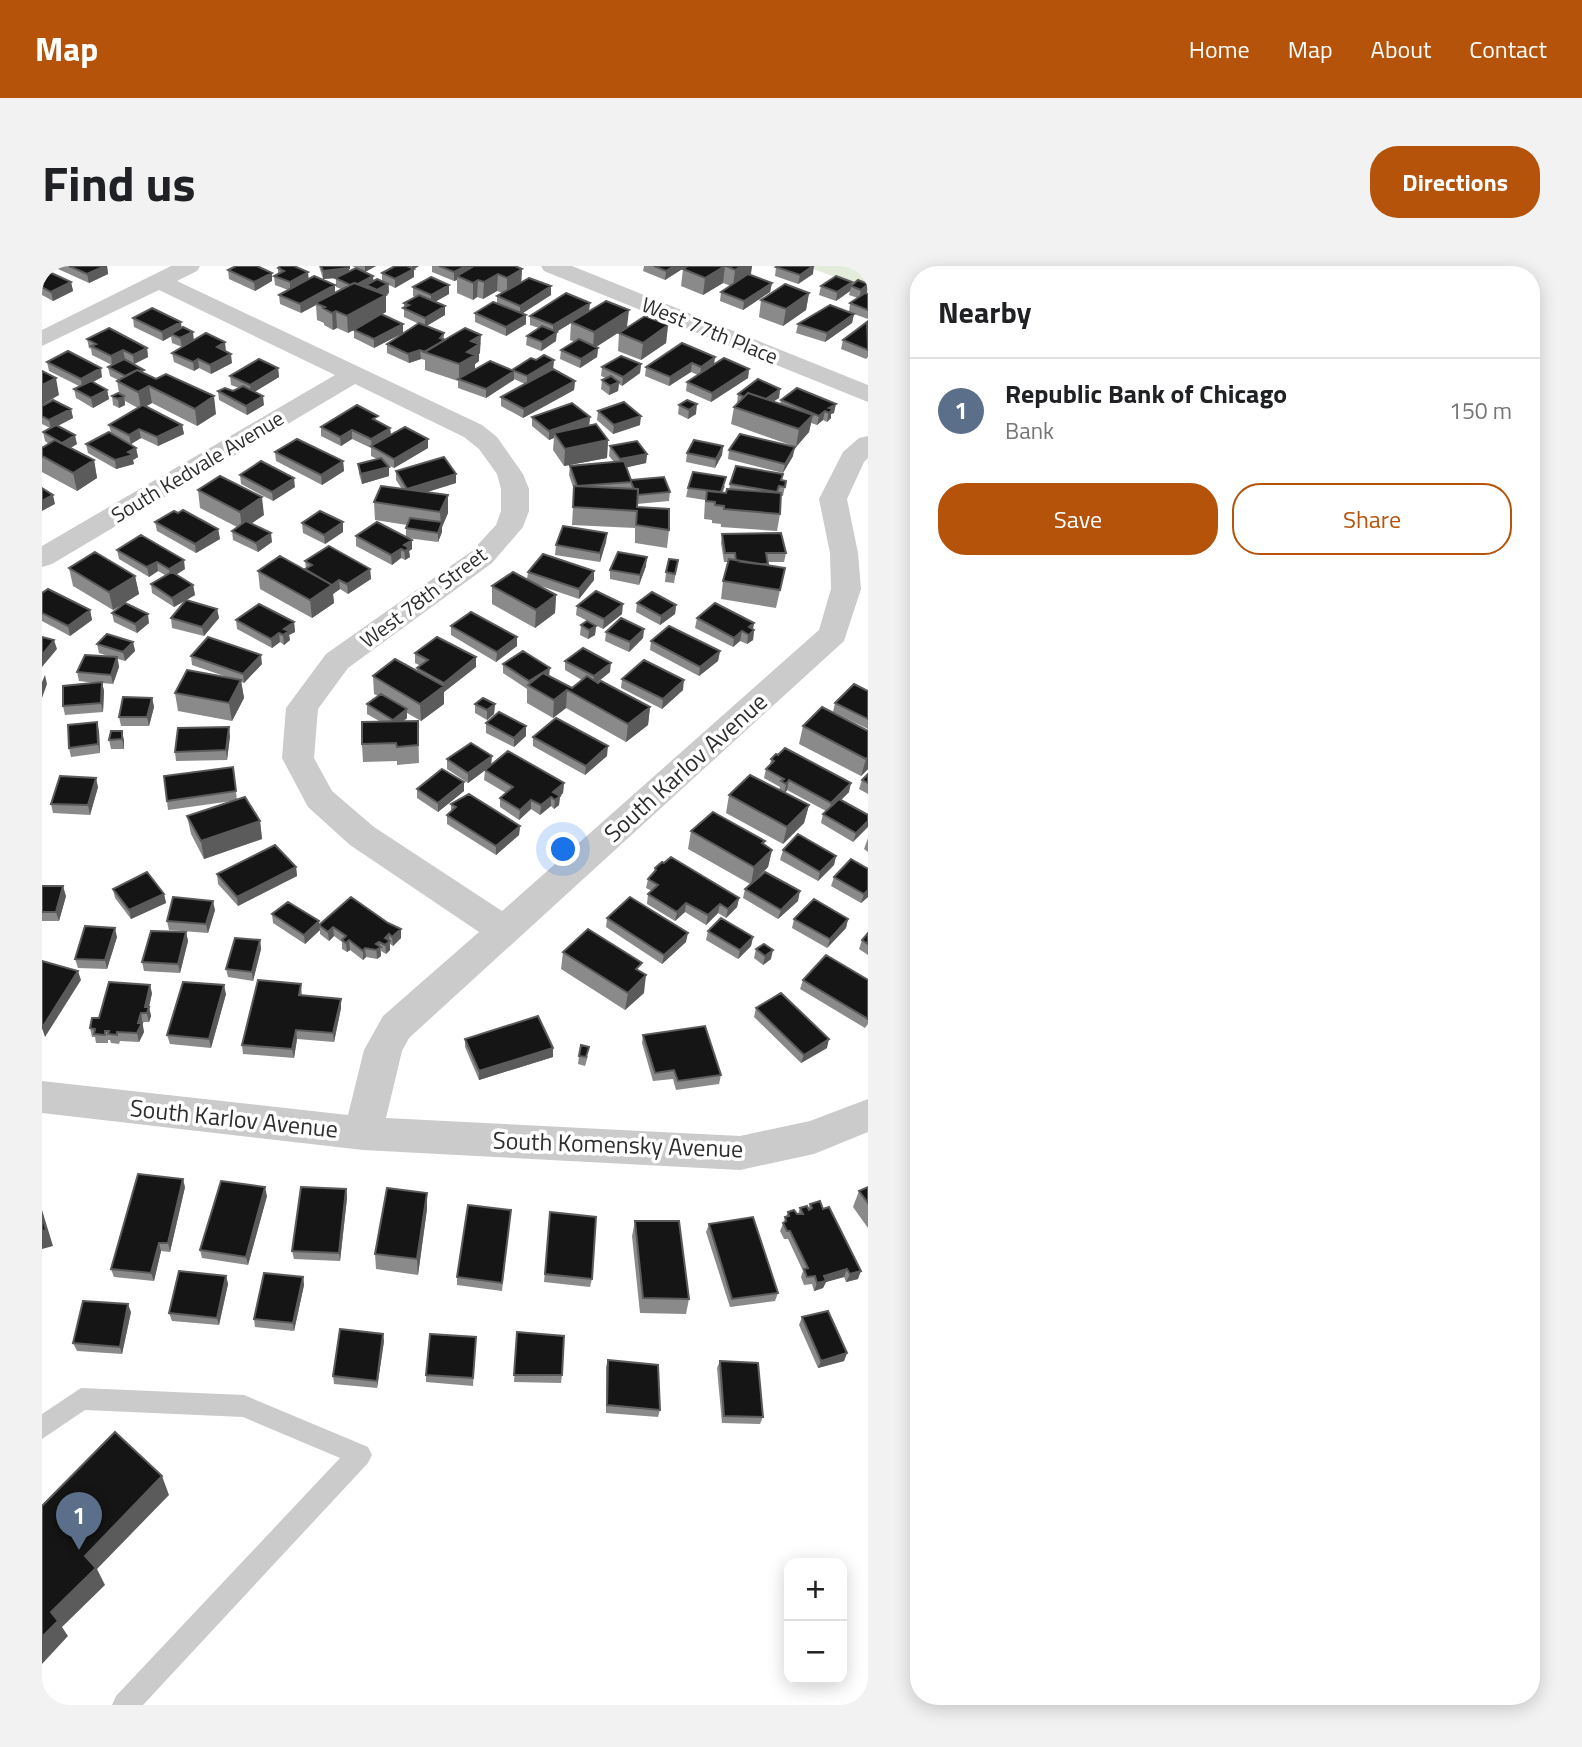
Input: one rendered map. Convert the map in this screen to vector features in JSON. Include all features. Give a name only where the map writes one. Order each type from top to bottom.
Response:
[{"type":"street","points":[[42,340],[189,266]]},
{"type":"street","name":"West 77th Place","points":[[552,266],[868,394]]},
{"type":"street","name":"West 78th Street","points":[[159,281],[473,431],[500,458],[510,474],[515,489],[516,511],[509,527],[482,557],[337,661],[302,708],[298,758],[320,799],[362,836],[503,930]]},
{"type":"street","name":"South Kedvale Avenue","points":[[42,558],[352,375]]},
{"type":"street","name":"South Karlov Avenue","points":[[42,1097],[363,1133],[383,1050],[396,1027],[833,634],[845,590],[844,553],[833,499],[852,458],[868,444]]},
{"type":"street","name":"South Komensky Avenue","points":[[363,1133],[740,1153],[814,1137],[868,1115]]},
{"type":"lane","points":[[42,1429],[82,1399],[244,1406],[360,1455],[125,1705]]},
{"type":"green space","points":[[805,266],[852,266],[868,272],[868,289]]},
{"type":"building","points":[[69,266],[105,266],[87,274]]},
{"type":"building","points":[[236,266],[257,266],[272,273],[254,282],[228,270]]},
{"type":"building","points":[[294,266],[308,272],[290,282],[274,276],[284,271],[278,268]]},
{"type":"building","points":[[321,266],[349,266],[349,268],[323,271]]},
{"type":"building","points":[[395,266],[414,269],[395,279],[382,273]]},
{"type":"building","points":[[439,266],[466,266],[454,272]]},
{"type":"building","points":[[474,266],[515,266],[522,269],[507,278],[498,274],[484,282],[478,280],[473,283],[457,276]]},
{"type":"building","points":[[654,266],[674,266],[666,271]]},
{"type":"building","points":[[688,266],[725,266],[705,278],[683,269]]},
{"type":"building","points":[[726,266],[742,266],[735,270]]},
{"type":"building","points":[[813,266],[800,275],[776,267]]},
{"type":"building","points":[[356,268],[373,276],[350,285],[335,278]]},
{"type":"building","points":[[47,271],[71,282],[51,292],[42,287],[42,273]]},
{"type":"building","points":[[748,274],[772,283],[744,301],[721,292]]},
{"type":"building","points":[[314,276],[335,285],[300,304],[279,295]]},
{"type":"building","points":[[836,276],[852,282],[837,292],[821,286]]},
{"type":"building","points":[[431,277],[449,285],[431,295],[413,287]]},
{"type":"building","points":[[529,278],[551,286],[520,306],[497,296]]},
{"type":"building","points":[[377,279],[388,284],[377,290],[366,285]]},
{"type":"building","points":[[858,280],[868,284],[861,290],[851,286]]},
{"type":"building","points":[[354,283],[386,295],[347,316],[336,311],[332,313],[315,303]]},
{"type":"building","points":[[785,284],[809,293],[786,309],[761,300]]},
{"type":"building","points":[[566,293],[590,303],[553,325],[530,316]]},
{"type":"building","points":[[865,293],[868,294],[868,310],[850,303]]},
{"type":"building","points":[[419,295],[445,306],[425,318],[403,308],[409,305],[404,303]]},
{"type":"building","points":[[606,301],[629,310],[594,332],[571,322]]},
{"type":"building","points":[[493,302],[526,315],[506,327],[475,313]]},
{"type":"building","points":[[830,305],[854,314],[827,333],[798,324]]},
{"type":"building","points":[[152,308],[181,322],[162,332],[133,318]]},
{"type":"building","points":[[381,314],[403,324],[374,339],[354,330]]},
{"type":"building","points":[[645,316],[668,325],[643,343],[619,333]]},
{"type":"building","points":[[867,322],[868,350],[843,340]]},
{"type":"building","points":[[419,323],[444,333],[440,338],[445,340],[425,352],[420,350],[408,354],[387,344]]},
{"type":"building","points":[[542,326],[557,332],[542,342],[527,336]]},
{"type":"building","points":[[183,327],[193,332],[180,338],[171,334]]},
{"type":"building","points":[[109,328],[147,348],[133,355],[123,350],[111,356],[91,346],[96,344],[87,339]]},
{"type":"building","points":[[465,328],[481,335],[471,341],[479,344],[467,352],[475,355],[459,364],[424,352]]},
{"type":"building","points":[[206,333],[225,342],[217,347],[231,354],[210,365],[198,359],[193,362],[172,353]]},
{"type":"building","points":[[579,339],[598,348],[581,359],[561,350]]},
{"type":"building","points":[[682,343],[715,357],[701,367],[692,363],[670,377],[646,367]]},
{"type":"building","points":[[68,351],[101,368],[81,379],[47,362]]},
{"type":"building","points":[[544,355],[554,360],[527,376],[512,370],[531,358],[536,360]]},
{"type":"building","points":[[621,356],[641,364],[623,377],[602,367]]},
{"type":"building","points":[[724,358],[749,369],[712,393],[687,382]]},
{"type":"building","points":[[124,359],[144,370],[137,370],[125,376],[108,367]]},
{"type":"building","points":[[259,359],[278,368],[250,385],[230,376]]},
{"type":"building","points":[[490,361],[514,371],[486,389],[458,379]]},
{"type":"building","points":[[553,369],[575,381],[524,409],[501,397]]},
{"type":"building","points":[[137,370],[156,379],[166,374],[214,396],[195,409],[149,386],[138,392],[117,381]]},
{"type":"building","points":[[42,371],[56,378],[42,385]]},
{"type":"building","points":[[611,376],[619,382],[610,386],[602,380]]},
{"type":"building","points":[[758,379],[780,389],[766,399],[748,393],[744,397],[738,394]]},
{"type":"building","points":[[91,381],[107,390],[91,398],[74,389]]},
{"type":"building","points":[[243,386],[263,396],[246,406],[218,391],[225,388],[233,391]]},
{"type":"building","points":[[797,388],[836,404],[829,408],[833,409],[829,413],[825,411],[819,416],[781,400]]},
{"type":"building","points":[[118,393],[124,396],[118,399],[112,396]]},
{"type":"building","points":[[748,393],[813,415],[799,429],[734,407]]},
{"type":"building","points":[[53,400],[71,409],[49,420],[42,416],[42,406]]},
{"type":"building","points":[[687,400],[697,404],[689,410],[679,405]]},
{"type":"building","points":[[624,402],[641,416],[614,425],[598,411]]},
{"type":"building","points":[[572,403],[590,417],[549,431],[532,417]]},
{"type":"building","points":[[143,405],[182,425],[157,437],[139,429],[129,435],[109,425]]},
{"type":"building","points":[[357,405],[378,416],[373,419],[390,428],[371,439],[352,430],[340,437],[321,427]]},
{"type":"building","points":[[596,424],[608,440],[565,449],[554,433]]},
{"type":"building","points":[[56,425],[75,435],[62,443],[43,432]]},
{"type":"building","points":[[405,427],[428,439],[394,459],[371,446]]},
{"type":"building","points":[[109,432],[136,448],[128,452],[133,455],[115,460],[86,444]]},
{"type":"building","points":[[740,434],[795,447],[785,464],[729,450]]},
{"type":"building","points":[[297,439],[343,461],[321,475],[275,452]]},
{"type":"building","points":[[55,440],[94,460],[73,473],[42,456],[42,448]]},
{"type":"building","points":[[694,440],[723,446],[716,459],[687,453]]},
{"type":"building","points":[[637,441],[647,454],[620,459],[610,446]]},
{"type":"building","points":[[444,457],[456,474],[407,489],[396,471]]},
{"type":"building","points":[[381,458],[389,467],[361,474],[358,464]]},
{"type":"building","points":[[261,461],[294,478],[272,492],[240,475]]},
{"type":"building","points":[[624,461],[631,480],[664,477],[670,492],[638,495],[638,489],[634,489],[631,482],[577,486],[570,466]]},
{"type":"building","points":[[736,466],[783,474],[781,480],[786,481],[785,487],[779,486],[777,492],[730,484]]},
{"type":"building","points":[[693,472],[726,477],[721,492],[688,488]]},
{"type":"building","points":[[220,476],[262,497],[240,512],[198,490]]},
{"type":"building","points":[[381,486],[448,495],[440,512],[374,502]]},
{"type":"building","points":[[574,486],[638,489],[637,507],[669,509],[669,530],[636,525],[637,511],[573,507]]},
{"type":"building","points":[[42,488],[53,495],[42,501]]},
{"type":"building","points":[[727,489],[781,493],[780,514],[724,509],[724,506],[715,505],[715,502],[706,501],[707,491],[726,493]]},
{"type":"building","points":[[183,510],[218,529],[195,544],[155,522],[174,511],[178,513]]},
{"type":"building","points":[[320,511],[343,522],[324,535],[302,523]]},
{"type":"building","points":[[410,518],[442,522],[438,533],[406,528]]},
{"type":"building","points":[[246,521],[271,533],[256,543],[232,531]]},
{"type":"building","points":[[377,522],[412,540],[404,545],[409,548],[391,555],[356,536]]},
{"type":"building","points":[[563,526],[607,533],[600,553],[556,545]]},
{"type":"building","points":[[781,533],[786,553],[766,553],[768,564],[736,561],[735,553],[725,553],[722,534]]},
{"type":"building","points":[[141,535],[184,560],[169,569],[157,562],[147,567],[117,550]]},
{"type":"building","points":[[329,546],[370,569],[347,584],[339,580],[332,585],[305,569],[312,565],[305,561]]},
{"type":"building","points":[[95,552],[135,576],[109,592],[69,568]]},
{"type":"building","points":[[618,552],[647,557],[640,575],[610,570]]},
{"type":"building","points":[[543,554],[594,571],[579,589],[528,572]]},
{"type":"building","points":[[280,556],[332,585],[310,600],[258,571]]},
{"type":"building","points":[[669,559],[678,560],[675,574],[666,572]]},
{"type":"building","points":[[729,559],[785,568],[780,590],[723,581]]},
{"type":"building","points":[[172,572],[193,585],[172,598],[151,584]]},
{"type":"building","points":[[513,572],[556,595],[536,610],[492,586]]},
{"type":"building","points":[[48,589],[90,610],[68,626],[42,613],[42,593]]},
{"type":"building","points":[[596,591],[623,604],[604,619],[577,606]]},
{"type":"building","points":[[652,592],[676,605],[661,616],[637,603]]},
{"type":"building","points":[[186,600],[217,609],[202,627],[171,618]]},
{"type":"building","points":[[125,603],[148,614],[135,624],[112,613]]},
{"type":"building","points":[[715,603],[754,623],[749,627],[754,630],[749,635],[742,631],[734,638],[697,618]]},
{"type":"building","points":[[259,604],[294,622],[284,629],[289,631],[283,635],[279,633],[271,639],[236,620]]},
{"type":"building","points":[[471,612],[517,637],[497,652],[451,626]]},
{"type":"building","points":[[621,618],[644,629],[630,642],[606,632]]},
{"type":"building","points":[[587,621],[596,626],[589,630],[581,625]]},
{"type":"building","points":[[669,626],[720,651],[700,667],[651,641]]},
{"type":"building","points":[[107,634],[133,642],[123,652],[97,644]]},
{"type":"building","points":[[42,637],[54,640],[42,655]]},
{"type":"building","points":[[208,637],[261,655],[243,674],[191,656]]},
{"type":"building","points":[[437,637],[476,657],[444,683],[417,668],[428,660],[415,653]]},
{"type":"building","points":[[583,648],[611,663],[594,676],[565,661]]},
{"type":"building","points":[[523,651],[550,668],[529,681],[503,664]]},
{"type":"building","points":[[85,655],[117,657],[111,675],[77,672]]},
{"type":"building","points":[[395,659],[444,686],[420,704],[373,676]]},
{"type":"building","points":[[644,660],[684,680],[663,699],[622,679]]},
{"type":"building","points":[[187,670],[241,680],[229,703],[175,693]]},
{"type":"building","points":[[543,673],[572,688],[587,676],[650,707],[628,724],[567,690],[554,700],[528,685]]},
{"type":"building","points":[[102,682],[101,703],[63,706],[63,686]]},
{"type":"building","points":[[854,684],[868,691],[868,719],[835,703]]},
{"type":"building","points":[[381,694],[407,709],[393,720],[367,704]]},
{"type":"building","points":[[123,697],[152,698],[147,717],[119,717]]},
{"type":"building","points":[[483,698],[495,704],[487,710],[475,704]]},
{"type":"building","points":[[822,707],[868,731],[866,759],[803,726]]},
{"type":"building","points":[[499,712],[526,726],[514,738],[486,723]]},
{"type":"building","points":[[556,718],[608,746],[586,766],[533,737]]},
{"type":"building","points":[[418,721],[418,745],[397,747],[396,743],[362,744],[362,722]]},
{"type":"building","points":[[97,722],[98,744],[69,748],[68,725]]},
{"type":"building","points":[[229,727],[226,750],[175,752],[178,728]]},
{"type":"building","points":[[111,731],[122,731],[122,739],[109,740]]},
{"type":"building","points":[[471,743],[492,756],[468,773],[447,759]]},
{"type":"building","points":[[785,748],[851,783],[831,803],[789,780],[786,784],[781,781],[784,779],[766,769],[774,761],[771,759]]},
{"type":"building","points":[[508,751],[564,783],[553,792],[560,796],[555,800],[551,797],[541,805],[531,800],[520,810],[500,798],[513,787],[485,770]]},
{"type":"building","points":[[233,767],[236,791],[167,801],[164,776]]},
{"type":"building","points":[[442,769],[464,782],[438,803],[417,789]]},
{"type":"building","points":[[750,775],[809,805],[787,827],[729,795]]},
{"type":"building","points":[[60,776],[96,778],[88,805],[51,804]]},
{"type":"building","points":[[469,794],[520,826],[496,846],[447,815],[456,807],[451,804]]},
{"type":"building","points":[[245,797],[260,821],[201,841],[187,816]]},
{"type":"building","points":[[839,799],[868,815],[868,821],[856,833],[823,814]]},
{"type":"building","points":[[713,812],[765,841],[762,843],[772,850],[754,867],[691,831]]},
{"type":"building","points":[[798,834],[836,856],[820,872],[783,850]]},
{"type":"building","points":[[275,845],[296,867],[237,897],[217,874]]},
{"type":"building","points":[[671,857],[739,898],[728,909],[720,904],[708,915],[686,903],[677,912],[648,894],[658,885],[648,879],[655,868]]},
{"type":"building","points":[[851,859],[868,869],[868,890],[864,894],[834,877]]},
{"type":"building","points":[[147,872],[164,894],[129,910],[113,889]]},
{"type":"building","points":[[765,872],[800,891],[781,910],[745,889]]},
{"type":"building","points":[[42,886],[63,886],[56,912],[42,912]]},
{"type":"building","points":[[173,897],[213,901],[206,924],[167,921]]},
{"type":"building","points":[[351,897],[401,929],[392,937],[389,934],[385,938],[390,941],[385,945],[379,942],[376,944],[381,947],[376,950],[365,948],[363,951],[349,940],[346,943],[342,940],[346,936],[333,927],[328,932],[319,925]]},
{"type":"building","points":[[630,897],[688,933],[664,955],[607,918]]},
{"type":"building","points":[[814,899],[848,919],[830,939],[794,919]]},
{"type":"building","points":[[288,902],[319,921],[304,935],[272,914]]},
{"type":"building","points":[[721,918],[753,937],[740,950],[708,931]]},
{"type":"building","points":[[85,926],[115,928],[105,960],[75,959]]},
{"type":"building","points":[[588,929],[642,963],[636,969],[646,975],[628,993],[563,952]]},
{"type":"building","points":[[151,931],[186,932],[178,964],[142,962]]},
{"type":"building","points":[[868,933],[868,944],[862,940]]},
{"type":"building","points":[[235,938],[260,940],[252,972],[226,969]]},
{"type":"building","points":[[764,944],[773,950],[765,956],[756,949]]},
{"type":"building","points":[[826,955],[868,980],[868,1019],[803,980]]},
{"type":"building","points":[[42,961],[78,971],[42,1028]]},
{"type":"building","points":[[258,980],[301,984],[299,995],[341,999],[333,1033],[296,1030],[292,1049],[242,1045]]},
{"type":"building","points":[[109,982],[150,985],[145,1007],[149,1007],[147,1013],[141,1013],[138,1023],[142,1023],[137,1033],[117,1032],[117,1035],[105,1031],[105,1035],[94,1034],[95,1029],[90,1028],[92,1018],[99,1018]]},
{"type":"building","points":[[183,982],[224,985],[209,1039],[167,1035]]},
{"type":"building","points":[[781,993],[829,1039],[804,1055],[756,1008]]},
{"type":"building","points":[[538,1016],[553,1048],[479,1071],[465,1039]]},
{"type":"building","points":[[705,1026],[721,1075],[678,1081],[674,1070],[655,1073],[643,1035]]},
{"type":"building","points":[[581,1045],[589,1047],[586,1057],[579,1056]]},
{"type":"building","points":[[138,1174],[183,1179],[168,1243],[159,1243],[151,1273],[111,1269]]},
{"type":"building","points":[[221,1181],[265,1187],[246,1257],[200,1250]]},
{"type":"building","points":[[301,1187],[346,1189],[339,1253],[292,1251]]},
{"type":"building","points":[[868,1187],[868,1203],[859,1191]]},
{"type":"building","points":[[387,1188],[427,1193],[417,1259],[375,1254]]},
{"type":"building","points":[[820,1201],[823,1209],[829,1207],[861,1271],[850,1274],[847,1269],[824,1276],[826,1281],[817,1283],[815,1276],[807,1277],[804,1269],[808,1268],[790,1231],[787,1231],[783,1223],[786,1221],[785,1217],[789,1216],[788,1212],[794,1210],[797,1214],[803,1214],[800,1208],[807,1206],[809,1210],[812,1208],[810,1204]]},
{"type":"building","points":[[468,1205],[511,1210],[502,1283],[457,1277]]},
{"type":"building","points":[[550,1212],[596,1217],[592,1279],[545,1274]]},
{"type":"building","points":[[42,1215],[46,1230],[42,1231]]},
{"type":"building","points":[[753,1217],[778,1293],[732,1299],[709,1224]]},
{"type":"building","points":[[635,1221],[679,1221],[689,1299],[643,1298]]},
{"type":"building","points":[[179,1271],[226,1276],[217,1318],[169,1313]]},
{"type":"building","points":[[264,1273],[303,1277],[293,1323],[254,1319]]},
{"type":"building","points":[[83,1301],[128,1304],[120,1347],[73,1343]]},
{"type":"building","points":[[828,1311],[847,1353],[821,1361],[802,1317]]},
{"type":"building","points":[[340,1329],[383,1334],[377,1381],[333,1376]]},
{"type":"building","points":[[517,1332],[564,1336],[562,1375],[514,1375]]},
{"type":"building","points":[[430,1334],[476,1337],[473,1378],[426,1375]]},
{"type":"building","points":[[608,1360],[658,1365],[660,1410],[607,1405]]},
{"type":"building","points":[[720,1361],[758,1363],[763,1417],[724,1416]]},
{"type":"building","points":[[115,1432],[162,1476],[85,1556],[96,1568],[51,1612],[58,1621],[42,1637],[42,1506]]},
{"type":"place","name":"Republic Bank of Chicago","points":[[79,1550]]}]
